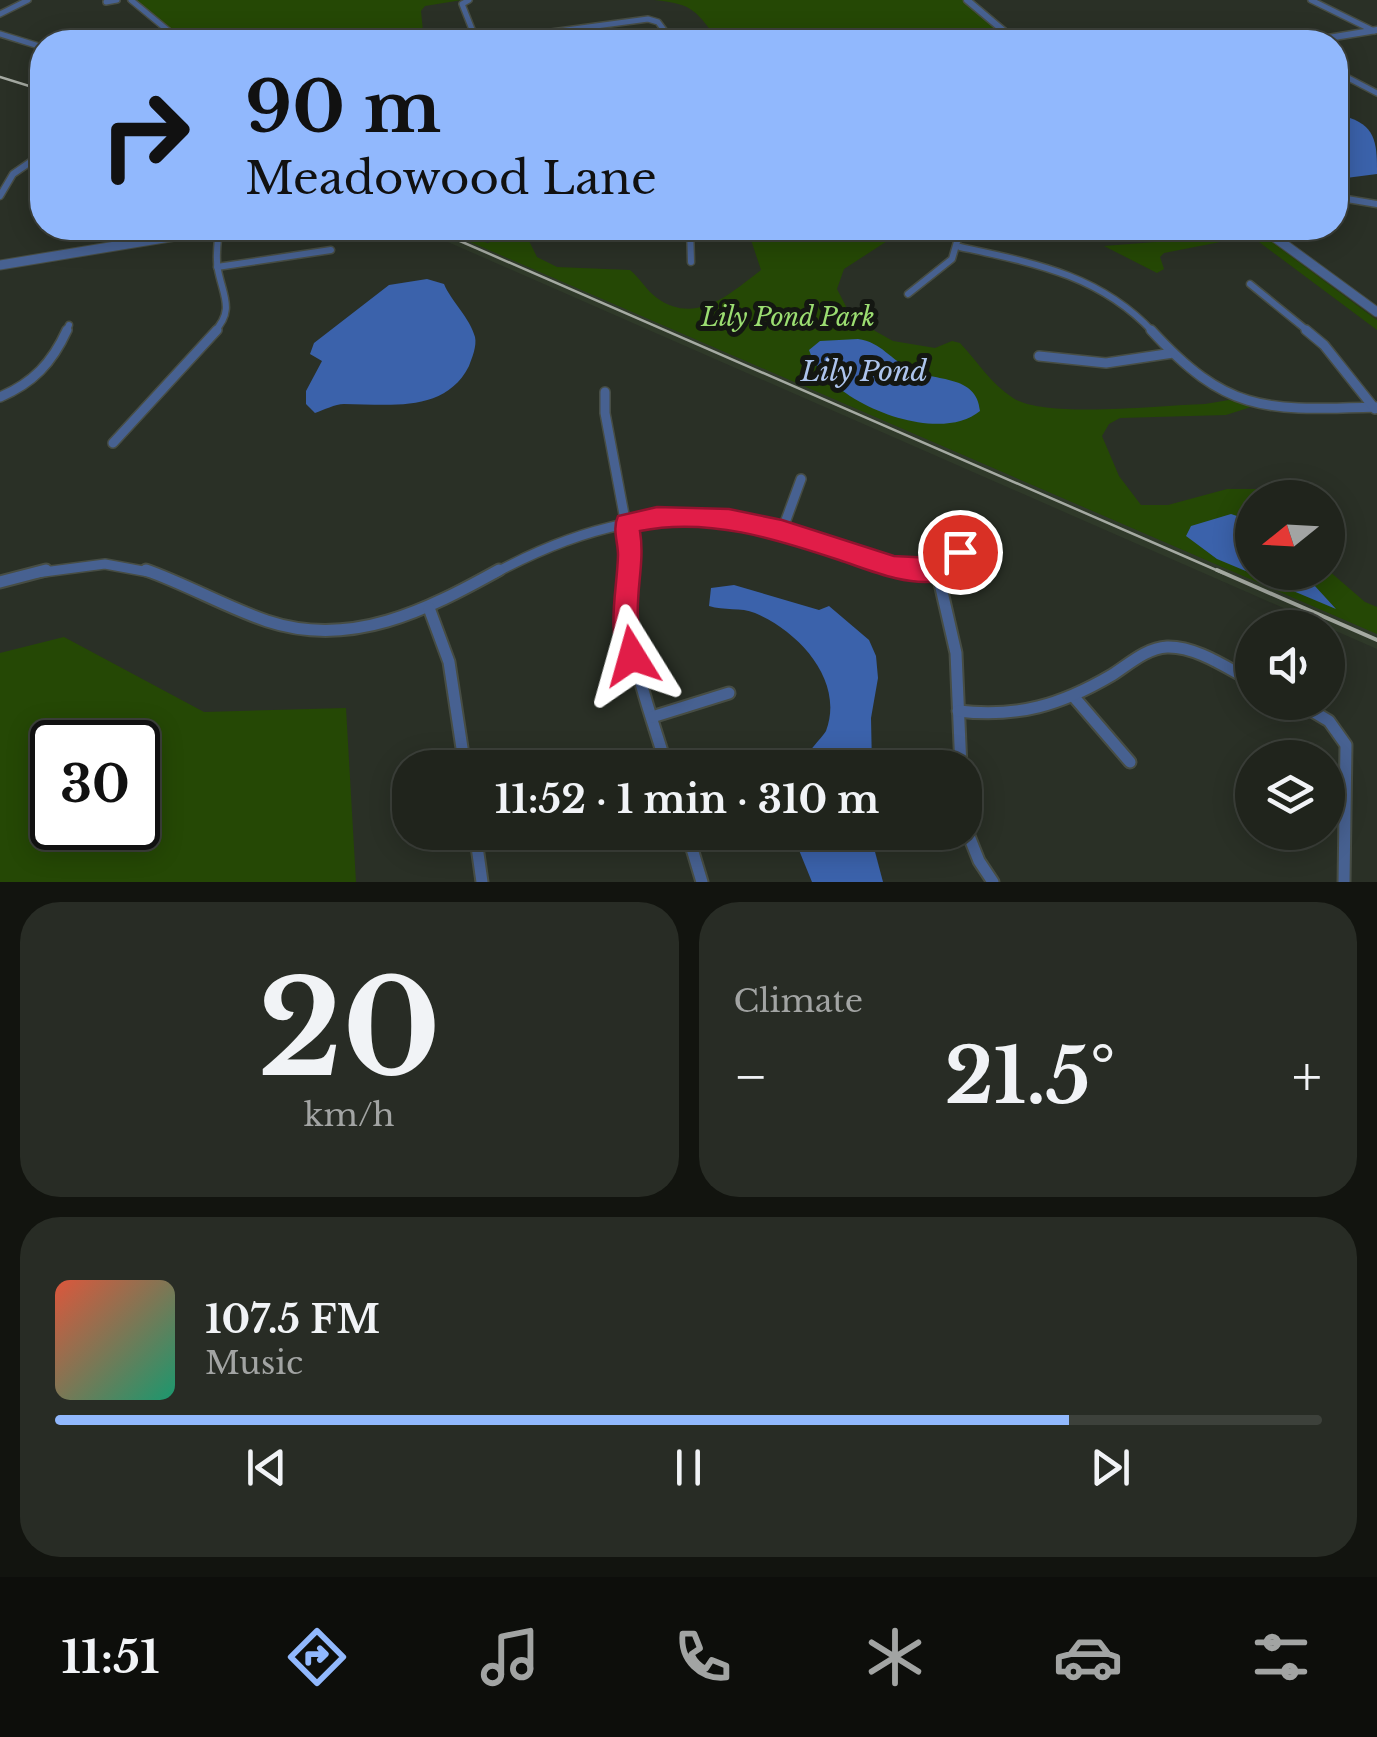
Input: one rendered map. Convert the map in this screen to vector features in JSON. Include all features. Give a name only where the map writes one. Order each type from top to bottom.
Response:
[{"type":"street","points":[[0,14],[28,0]]},
{"type":"street","points":[[106,2],[117,0]]},
{"type":"street","points":[[130,0],[167,30]]},
{"type":"street","points":[[967,0],[1003,30]]},
{"type":"street","points":[[1312,0],[1376,30]]},
{"type":"street","points":[[466,1],[473,30]]},
{"type":"street","points":[[564,30],[644,19],[658,22],[664,30]]},
{"type":"street","points":[[1348,35],[1376,30]]},
{"type":"street","points":[[0,34],[30,44]]},
{"type":"street","points":[[1348,78],[1376,93]]},
{"type":"street","points":[[0,196],[12,175],[30,162]]},
{"type":"street","points":[[1348,199],[1377,204]]},
{"type":"street","points":[[0,265],[150,240]]},
{"type":"street","points":[[113,444],[223,323],[228,297],[217,266],[220,240]]},
{"type":"street","points":[[690,240],[691,262]]},
{"type":"street","points":[[908,294],[944,268],[960,247],[960,240]]},
{"type":"street","points":[[1278,240],[1377,312]]},
{"type":"street","points":[[960,247],[1050,267],[1088,282],[1134,312],[1172,354],[1205,382],[1253,403],[1286,408],[1376,409]]},
{"type":"street","points":[[217,266],[331,250]]},
{"type":"street","points":[[1250,284],[1321,342],[1376,409]]},
{"type":"street","points":[[0,397],[46,370],[69,325]]},
{"type":"street","points":[[1039,356],[1099,363],[1172,354]]},
{"type":"street","points":[[605,392],[605,413],[631,552],[625,618],[662,750]]},
{"type":"street","points":[[782,530],[801,479]]},
{"type":"street","points":[[0,582],[78,565],[121,565],[156,574],[277,625],[321,632],[385,624],[429,608],[548,545],[599,528],[657,518],[705,517],[782,530],[894,567],[937,570],[960,552]]},
{"type":"street","points":[[937,570],[952,623],[959,750]]},
{"type":"street","points":[[429,608],[449,662],[462,750]]},
{"type":"street","points":[[958,710],[1012,716],[1054,707],[1158,648],[1194,654],[1235,673]]},
{"type":"street","points":[[652,717],[728,693]]},
{"type":"street","points":[[1074,697],[1130,762]]},
{"type":"street","points":[[1327,720],[1346,745],[1344,882]]},
{"type":"street","points":[[478,850],[482,882]]},
{"type":"street","points":[[692,850],[702,882]]},
{"type":"street","points":[[975,850],[994,882]]},
{"type":"shaded area","points":[[443,240],[471,240],[1235,570],[1235,587]]},
{"type":"shaded area","points":[[1242,590],[1282,590],[1328,610],[1288,610]]},
{"type":"shaded area","points":[[1345,617],[1377,631],[1377,649],[1345,635]]},
{"type":"green space","points":[[134,0],[462,0],[425,6],[421,11],[423,30],[173,30]]},
{"type":"green space","points":[[654,0],[963,0],[999,30],[711,30],[693,11]]},
{"type":"green space","name":"Lily Pond Park","points":[[466,240],[528,240],[537,257],[557,267],[630,270],[657,298],[685,309],[712,303],[761,270],[751,240],[889,240],[844,269],[837,289],[852,318],[893,341],[935,348],[952,341],[960,343],[998,386],[1029,404],[1105,409],[1229,400],[1251,407],[1226,415],[1120,418],[1109,424],[1102,436],[1119,476],[1141,505],[1168,505],[1235,489],[1235,573]]},
{"type":"green space","points":[[1231,240],[1164,253],[1160,257],[1164,269],[1157,273],[1104,246]]},
{"type":"green space","points":[[1256,240],[1269,240],[1377,320],[1377,330]]},
{"type":"green space","name":"Lily Pond Park","points":[[1345,585],[1377,607],[1377,634],[1345,620],[1345,610],[1321,610],[1275,590],[1345,590]]},
{"type":"green space","points":[[64,637],[204,712],[346,708],[356,882],[0,882],[0,653]]},
{"type":"water","points":[[1348,118],[1370,133],[1376,147],[1377,174],[1348,178]]},
{"type":"water","points":[[427,279],[444,284],[475,337],[470,363],[459,381],[445,392],[414,403],[341,404],[315,413],[306,404],[306,391],[322,361],[310,354],[314,343],[389,285]]},
{"type":"water","name":"Lily Pond","points":[[858,339],[873,344],[911,370],[963,385],[977,399],[980,411],[961,421],[937,424],[911,421],[859,401],[819,369],[809,350],[820,341]]},
{"type":"water","points":[[1235,515],[1235,567],[1217,559],[1186,536],[1191,526]]},
{"type":"water","points":[[734,585],[819,610],[829,606],[869,640],[876,656],[878,678],[871,718],[872,750],[811,750],[826,731],[830,712],[829,694],[814,660],[771,621],[750,611],[709,606],[711,588]]},
{"type":"water","points":[[1291,590],[1319,590],[1336,609]]},
{"type":"water","points":[[799,850],[875,850],[883,882],[812,882]]},
{"type":"railway","points":[[0,77],[30,86]]},
{"type":"railway","points":[[458,240],[1223,573]]},
{"type":"railway","points":[[1217,570],[1377,640]]},
{"type":"route","points":[[632,656],[625,618],[631,552],[627,524],[681,516],[729,519],[782,530],[894,567],[917,569],[937,570],[960,552]]}]
